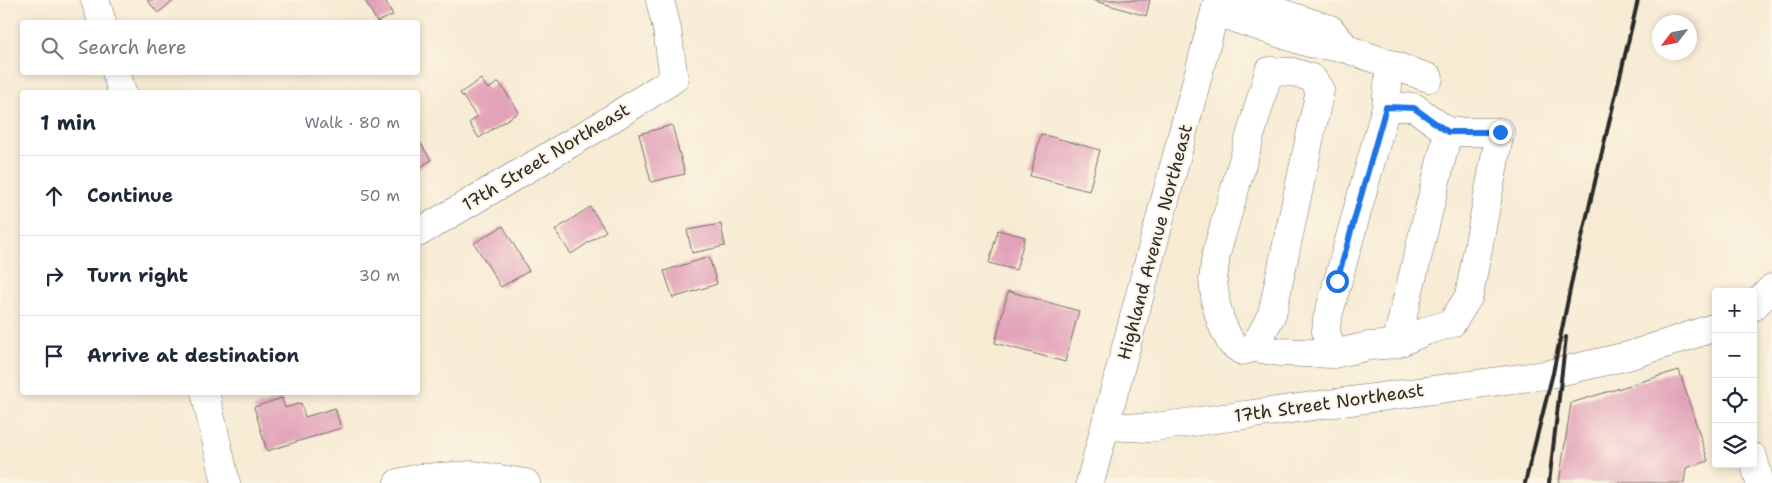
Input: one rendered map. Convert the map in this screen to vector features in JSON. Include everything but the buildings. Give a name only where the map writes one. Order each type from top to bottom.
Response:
[{"type":"street","points":[[95,0],[101,20]]},
{"type":"street","name":"17th Street Northeast","points":[[420,232],[600,126],[674,79],[667,29],[660,0]]},
{"type":"street","points":[[1242,0],[1330,29],[1340,48]]},
{"type":"street","points":[[1217,6],[1309,43],[1340,48],[1429,78]]},
{"type":"street","name":"Highland Avenue Northeast","points":[[1090,483],[1217,6]]},
{"type":"street","points":[[1254,348],[1272,314],[1320,90],[1340,48]]},
{"type":"street","points":[[1333,354],[1326,332],[1327,320],[1386,107],[1390,64]]},
{"type":"street","points":[[1320,90],[1312,78],[1293,72],[1269,71],[1216,254],[1213,280],[1216,304],[1221,322],[1231,343],[1242,351],[1254,348],[1280,352],[1333,354],[1369,346],[1396,344],[1426,331],[1452,323],[1468,296],[1500,132],[1448,132],[1414,108],[1386,107]]},
{"type":"street","points":[[117,75],[121,90]]},
{"type":"street","points":[[1396,344],[1448,132]]},
{"type":"street","points":[[1757,303],[1772,288]]},
{"type":"street","points":[[1757,315],[1772,310]]},
{"type":"street","name":"17th Street Northeast","points":[[1106,426],[1148,428],[1553,373],[1628,356],[1712,328]]},
{"type":"street","points":[[207,395],[226,483]]},
{"type":"street","points":[[1756,468],[1760,483]]},
{"type":"street","points":[[398,483],[420,478],[473,475],[526,483]]},
{"type":"railway","points":[[1525,483],[1553,373],[1573,275],[1638,0]]},
{"type":"railway","points":[[1549,483],[1566,337]]},
{"type":"route","points":[[1337,281],[1386,107],[1414,108],[1448,132],[1500,132]]}]
